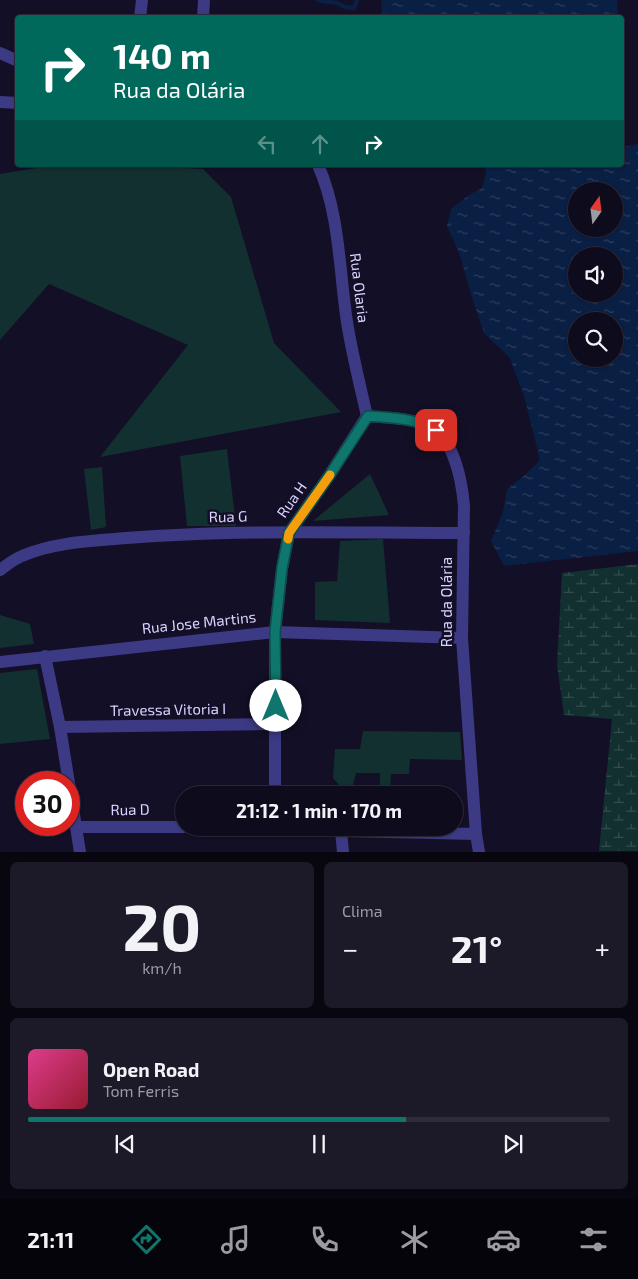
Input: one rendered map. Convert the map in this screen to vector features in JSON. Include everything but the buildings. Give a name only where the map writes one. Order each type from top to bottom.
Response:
[{"type":"street","points":[[140,15],[142,0]]},
{"type":"street","points":[[203,15],[204,0]]},
{"type":"street","points":[[0,53],[15,60]]},
{"type":"street","points":[[0,102],[15,103]]},
{"type":"street","name":"Rua Olaria","points":[[319,167],[336,230],[352,354],[368,416]]},
{"type":"street","name":"Rua H","points":[[275,786],[275,632],[282,568],[289,533],[368,416]]},
{"type":"street","name":"Rua da Olária","points":[[368,416],[418,422],[429,426],[441,434],[453,457],[462,487],[464,533],[462,638],[476,834],[479,852]]},
{"type":"street","name":"Rua G","points":[[0,570],[30,553],[63,545],[161,535],[464,533]]},
{"type":"street","name":"Rua Jose Martins","points":[[0,662],[275,632],[462,638]]},
{"type":"street","points":[[45,656],[67,771]]},
{"type":"street","name":"Travessa Vitoria I","points":[[60,727],[276,724]]},
{"type":"street","name":"Rua D","points":[[80,827],[175,827]]},
{"type":"street","points":[[463,834],[476,834]]},
{"type":"street","points":[[78,836],[80,852]]},
{"type":"street","points":[[341,836],[343,852]]},
{"type":"green space","points":[[42,167],[166,167],[203,169],[231,197],[274,343],[341,412],[100,457],[188,345],[49,284],[0,340],[0,174]]},
{"type":"green space","points":[[227,449],[236,526],[187,526],[180,456]]},
{"type":"green space","points":[[102,467],[106,527],[91,530],[84,469]]},
{"type":"green space","points":[[370,474],[389,515],[313,521]]},
{"type":"green space","points":[[383,539],[390,623],[315,620],[315,582],[337,581],[340,541]]},
{"type":"green space","points":[[638,564],[638,851],[599,851],[612,719],[564,715],[557,665],[562,573]]},
{"type":"green space","points":[[0,615],[30,624],[34,644],[0,648]]},
{"type":"green space","points":[[37,669],[50,739],[0,744],[0,673]]},
{"type":"green space","points":[[363,731],[460,732],[462,760],[410,759],[409,774],[391,774],[390,786],[380,786],[380,773],[356,773],[353,786],[340,786],[333,778],[335,749],[360,749]]},
{"type":"water","points":[[381,0],[617,0],[618,15],[382,15]]},
{"type":"water","points":[[638,144],[638,551],[504,566],[491,541],[503,512],[507,489],[540,460],[525,399],[510,358],[484,333],[460,255],[447,226],[451,209],[482,188],[486,174],[485,167],[624,167],[624,147]]},
{"type":"waterway","points":[[318,0],[354,8],[357,0]]},
{"type":"slow traffic","points":[[288,539],[289,533],[330,475]]},
{"type":"route","points":[[276,706],[275,632],[282,568],[289,533],[368,416],[418,422],[436,430]]}]
